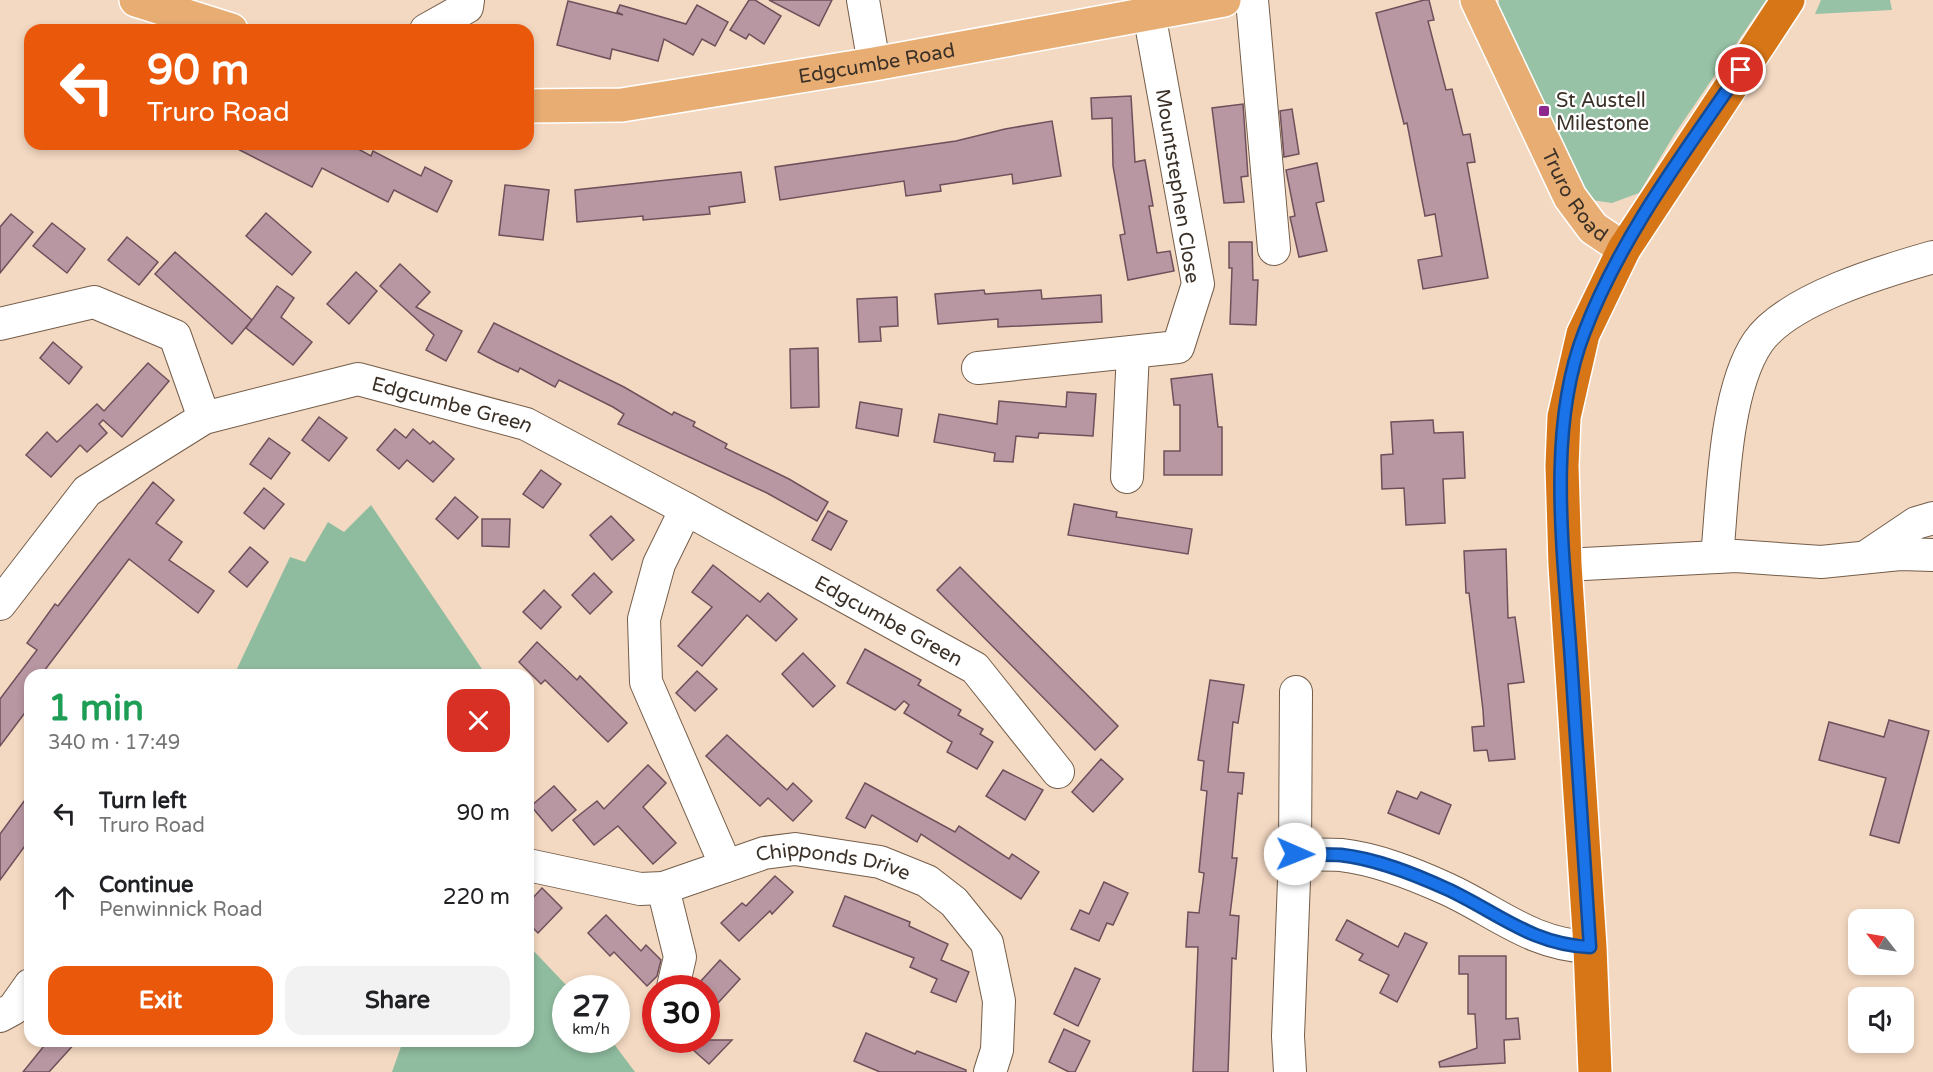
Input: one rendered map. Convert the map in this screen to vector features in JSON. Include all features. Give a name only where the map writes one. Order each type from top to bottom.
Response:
[{"type":"highway","name":"Truro Road","points":[[1595,1072],[1590,947],[1565,565],[1562,466],[1564,417],[1583,334],[1624,249],[1673,171],[1788,0]]},
{"type":"main road","points":[[136,0],[212,24]]},
{"type":"main road","name":"Edgcumbe Road","points":[[534,106],[622,105],[874,64],[1224,0]]},
{"type":"main road","name":"Truro Road","points":[[1477,0],[1570,197],[1593,228],[1624,249]]},
{"type":"street","points":[[437,24],[467,7],[468,0]]},
{"type":"street","points":[[863,0],[874,64]]},
{"type":"street","points":[[1252,0],[1274,249]]},
{"type":"street","name":"Mountstephen Close","points":[[978,368],[1178,347],[1198,284],[1149,14]]},
{"type":"street","points":[[1717,557],[1729,445],[1738,390],[1759,341],[1785,317],[1842,287],[1933,257]]},
{"type":"street","points":[[0,324],[94,302],[175,336],[204,418]]},
{"type":"street","points":[[1127,477],[1133,352]]},
{"type":"street","name":"Edgcumbe Green","points":[[0,603],[87,491],[204,418],[357,379],[526,424],[686,508],[975,668],[1058,772]]},
{"type":"street","points":[[686,508],[659,564],[644,619],[646,682],[726,866]]},
{"type":"street","points":[[1863,558],[1916,523],[1933,518]]},
{"type":"street","points":[[1565,565],[1736,556],[1821,562],[1900,554],[1933,555]]},
{"type":"street","points":[[1290,1072],[1288,1036],[1295,854],[1296,692]]},
{"type":"street","name":"Chipponds Drive","points":[[534,866],[640,889],[663,888],[764,853],[795,849],[880,862],[927,881],[954,902],[987,942],[999,1001],[997,1050],[990,1072]]},
{"type":"street","points":[[1295,854],[1342,855],[1372,861],[1448,890],[1538,938],[1566,946],[1590,947]]},
{"type":"street","points":[[663,888],[680,957],[676,975]]},
{"type":"street","points":[[0,1016],[13,1008],[24,993]]},
{"type":"green space","points":[[1499,0],[1766,0],[1674,135],[1639,193],[1612,203],[1591,200],[1497,13]]},
{"type":"green space","points":[[1821,0],[1890,0],[1892,10],[1815,14]]},
{"type":"green space","points":[[371,505],[482,669],[237,669],[290,557],[305,562],[328,522],[344,532]]},
{"type":"green space","points":[[534,951],[557,975],[552,975],[552,1053],[621,1053],[635,1072],[392,1072],[401,1047],[534,1047]]},
{"type":"building","points":[[749,0],[755,0],[781,16],[764,44],[749,34],[746,39],[730,30]]},
{"type":"building","points":[[769,0],[832,0],[819,26]]},
{"type":"building","points":[[1429,0],[1434,20],[1428,21],[1446,90],[1452,89],[1463,135],[1470,134],[1475,162],[1467,163],[1488,278],[1423,289],[1418,260],[1442,256],[1435,214],[1425,216],[1407,123],[1404,124],[1376,13]]},
{"type":"building","points":[[568,1],[623,15],[617,12],[620,5],[686,24],[697,5],[728,22],[715,46],[702,39],[693,55],[664,39],[658,61],[612,49],[610,59],[557,45]]},
{"type":"building","points":[[1131,96],[1135,162],[1145,160],[1153,206],[1149,206],[1157,253],[1170,251],[1174,271],[1128,280],[1120,235],[1125,234],[1113,166],[1112,118],[1092,119],[1091,98]]},
{"type":"building","points":[[1243,104],[1248,176],[1241,177],[1244,202],[1224,203],[1212,108]]},
{"type":"building","points":[[1292,109],[1299,154],[1284,157],[1280,111]]},
{"type":"building","points":[[1052,121],[1061,176],[1013,184],[1012,174],[940,185],[941,191],[906,196],[904,181],[780,200],[775,167],[956,141]]},
{"type":"building","points":[[240,150],[360,150],[371,156],[373,151],[421,176],[425,167],[452,181],[437,212],[394,190],[388,202],[322,168],[312,187]]},
{"type":"building","points":[[1317,163],[1324,201],[1316,203],[1327,251],[1299,257],[1290,217],[1295,216],[1286,170]]},
{"type":"building","points":[[741,172],[745,202],[709,207],[710,214],[643,220],[643,216],[577,222],[575,190]]},
{"type":"building","points":[[505,185],[549,190],[543,240],[499,235]]},
{"type":"building","points":[[266,213],[311,252],[292,275],[246,236]]},
{"type":"building","points":[[11,214],[33,232],[0,273],[0,227]]},
{"type":"building","points":[[52,223],[85,249],[67,273],[33,246]]},
{"type":"building","points":[[127,237],[158,262],[139,285],[108,260]]},
{"type":"building","points":[[1229,242],[1252,242],[1253,280],[1258,280],[1256,325],[1230,324],[1232,268],[1229,268]]},
{"type":"building","points":[[175,252],[252,320],[232,344],[155,274]]},
{"type":"building","points":[[400,264],[430,292],[416,307],[462,331],[446,361],[426,350],[434,335],[380,286]]},
{"type":"building","points":[[356,272],[377,291],[349,324],[327,304]]},
{"type":"building","points":[[277,286],[294,298],[281,317],[312,342],[293,365],[246,328]]},
{"type":"building","points":[[984,290],[985,294],[1041,290],[1042,299],[1101,295],[1102,322],[998,327],[998,319],[938,324],[935,294]]},
{"type":"building","points":[[897,297],[898,326],[880,327],[881,341],[859,342],[857,299]]},
{"type":"building","points":[[494,323],[624,387],[672,415],[674,412],[695,422],[693,426],[727,444],[725,448],[789,479],[828,502],[817,521],[767,493],[618,424],[624,414],[559,380],[555,387],[520,368],[518,372],[478,352]]},
{"type":"building","points":[[53,342],[82,367],[69,384],[40,358]]},
{"type":"building","points":[[818,348],[819,407],[791,408],[790,349]]},
{"type":"building","points":[[148,363],[169,381],[122,437],[103,420],[99,424],[107,433],[87,452],[80,445],[51,477],[26,455],[47,432],[57,442],[97,404],[104,411]]},
{"type":"building","points":[[1212,374],[1218,427],[1222,427],[1222,475],[1164,475],[1164,451],[1180,451],[1180,405],[1174,405],[1171,379]]},
{"type":"building","points":[[1067,392],[1096,394],[1093,436],[1039,433],[1038,438],[1016,436],[1013,462],[994,461],[995,453],[934,442],[939,414],[997,424],[999,401],[1066,407]]},
{"type":"building","points":[[860,402],[902,409],[898,436],[856,428]]},
{"type":"building","points":[[319,417],[347,438],[329,461],[302,440]]},
{"type":"building","points":[[1433,420],[1434,433],[1463,432],[1465,478],[1443,479],[1445,523],[1406,525],[1404,488],[1382,489],[1381,455],[1393,454],[1391,422]]},
{"type":"building","points":[[395,429],[406,438],[413,429],[430,444],[433,441],[454,459],[433,482],[407,460],[399,469],[377,450]]},
{"type":"building","points":[[269,438],[290,453],[271,479],[250,464]]},
{"type":"building","points":[[541,470],[561,484],[543,508],[523,494]]},
{"type":"building","points":[[153,482],[174,500],[156,523],[182,542],[169,560],[214,591],[198,613],[129,559],[46,669],[24,669],[24,714],[0,746],[0,699],[37,650],[27,643],[55,604],[58,606]]},
{"type":"building","points":[[264,488],[284,504],[264,529],[244,513]]},
{"type":"building","points":[[455,497],[478,517],[458,539],[436,519]]},
{"type":"building","points":[[1074,504],[1117,512],[1116,517],[1192,529],[1188,554],[1068,535]]},
{"type":"building","points":[[828,511],[847,521],[831,550],[812,540]]},
{"type":"building","points":[[611,516],[634,540],[612,560],[590,535]]},
{"type":"building","points":[[482,519],[510,519],[509,547],[482,546]]},
{"type":"building","points":[[250,547],[268,562],[247,587],[229,572]]},
{"type":"building","points":[[1506,549],[1508,618],[1515,617],[1524,682],[1508,684],[1515,759],[1489,761],[1487,750],[1474,751],[1472,727],[1484,726],[1469,593],[1466,593],[1464,551]]},
{"type":"building","points":[[713,565],[760,602],[768,593],[797,619],[776,641],[747,615],[702,666],[678,646],[712,607],[692,592]]},
{"type":"building","points":[[960,567],[1118,726],[1095,750],[937,590]]},
{"type":"building","points":[[594,573],[612,592],[590,614],[572,595]]},
{"type":"building","points":[[544,590],[561,607],[541,629],[523,612]]},
{"type":"building","points":[[537,642],[577,680],[580,676],[627,723],[608,742],[545,680],[541,684],[534,677],[534,669],[526,669],[519,662]]},
{"type":"building","points":[[865,649],[921,680],[918,685],[961,710],[958,715],[983,729],[980,734],[993,742],[977,769],[947,752],[952,742],[904,713],[909,705],[904,701],[895,710],[847,683]]},
{"type":"building","points":[[803,653],[835,686],[813,707],[782,674]]},
{"type":"building","points":[[697,671],[717,689],[695,711],[676,693]]},
{"type":"building","points":[[1210,680],[1244,685],[1238,723],[1233,722],[1228,772],[1244,773],[1242,794],[1238,793],[1232,858],[1237,858],[1230,915],[1239,916],[1236,959],[1232,958],[1228,1072],[1193,1072],[1198,947],[1186,947],[1188,912],[1199,913],[1204,873],[1199,872],[1207,791],[1201,790],[1204,761],[1198,760]]},
{"type":"building","points":[[1889,720],[1929,731],[1899,843],[1870,835],[1886,778],[1819,760],[1829,722],[1884,737]]},
{"type":"building","points":[[727,735],[787,790],[793,783],[812,801],[793,821],[768,798],[760,806],[706,756]]},
{"type":"building","points":[[1101,759],[1123,779],[1093,812],[1072,792]]},
{"type":"building","points":[[648,765],[666,783],[643,807],[676,843],[653,864],[618,826],[594,845],[573,820],[597,801],[604,809]]},
{"type":"building","points":[[1003,770],[1043,790],[1025,820],[986,796]]},
{"type":"building","points":[[865,783],[955,832],[959,826],[1009,859],[1012,854],[1039,872],[1021,899],[921,834],[917,842],[872,815],[865,828],[846,818]]},
{"type":"building","points":[[554,786],[576,810],[552,831],[534,810],[534,803]]},
{"type":"building","points":[[1397,791],[1417,799],[1421,792],[1451,805],[1439,834],[1388,813]]},
{"type":"building","points":[[24,801],[24,847],[0,880],[0,834]]},
{"type":"building","points":[[775,876],[793,892],[772,914],[770,911],[739,941],[721,923],[742,903],[746,906]]},
{"type":"building","points":[[1104,882],[1128,893],[1113,925],[1107,923],[1099,941],[1071,929],[1080,910],[1089,914]]},
{"type":"building","points":[[542,888],[562,908],[538,933],[534,929],[534,897]]},
{"type":"building","points":[[845,896],[910,922],[909,926],[948,944],[941,960],[969,972],[956,1002],[931,992],[937,979],[910,967],[914,958],[833,926]]},
{"type":"building","points":[[606,915],[641,951],[646,945],[661,960],[657,975],[642,975],[642,981],[614,952],[610,956],[588,933]]},
{"type":"building","points":[[1347,920],[1398,947],[1405,933],[1427,943],[1397,1002],[1380,993],[1389,975],[1359,960],[1363,954],[1336,940]]},
{"type":"building","points":[[1459,956],[1506,956],[1506,1019],[1518,1018],[1520,1039],[1504,1040],[1505,1063],[1440,1067],[1439,1062],[1477,1048],[1475,1014],[1468,1014],[1468,974],[1459,974]]},
{"type":"building","points":[[720,960],[740,979],[720,1001],[720,975],[706,975]]},
{"type":"building","points":[[1075,968],[1100,979],[1078,1026],[1054,1014]]},
{"type":"building","points":[[1064,1029],[1090,1041],[1075,1072],[1069,1072],[1049,1062]]},
{"type":"building","points":[[866,1033],[915,1054],[917,1051],[966,1070],[966,1072],[880,1072],[854,1061]]},
{"type":"building","points":[[720,1040],[732,1040],[720,1053]]},
{"type":"building","points":[[43,1047],[72,1047],[49,1072],[23,1072]]},
{"type":"building","points":[[697,1053],[720,1053],[709,1064]]},
{"type":"place","name":"St Austell Milestone","points":[[1544,111]]},
{"type":"route","points":[[1295,854],[1342,855],[1372,861],[1448,890],[1538,938],[1566,946],[1590,947],[1565,565],[1562,466],[1564,417],[1583,334],[1624,249],[1741,70]]}]
